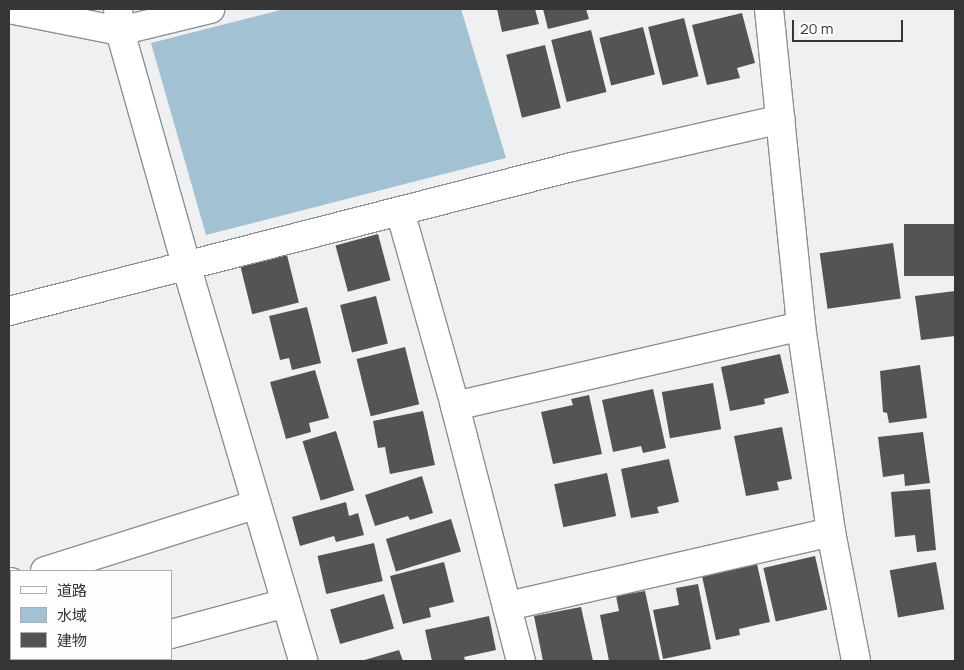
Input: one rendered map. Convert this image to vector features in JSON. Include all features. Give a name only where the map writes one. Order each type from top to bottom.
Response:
[{"type":"street","points":[[9,9],[119,20],[210,9]]},
{"type":"street","points":[[769,9],[801,326],[831,532],[856,661]]},
{"type":"street","points":[[119,20],[186,265],[303,661]]},
{"type":"street","points":[[9,312],[400,211],[781,118]]},
{"type":"street","points":[[400,211],[455,406],[508,606],[520,661]]},
{"type":"street","points":[[455,406],[801,326]]},
{"type":"street","points":[[48,570],[256,504]]},
{"type":"street","points":[[508,606],[831,532]]},
{"type":"street","points":[[172,634],[286,603]]},
{"type":"water","points":[[285,9],[461,9],[506,158],[206,235],[151,43]]},
{"type":"building","points":[[497,9],[535,9],[539,24],[502,32]]},
{"type":"building","points":[[543,9],[586,9],[589,19],[548,29]]},
{"type":"building","points":[[742,13],[755,63],[737,68],[740,78],[707,85],[692,25]]},
{"type":"building","points":[[684,18],[699,76],[663,85],[648,27]]},
{"type":"building","points":[[643,27],[655,75],[611,85],[599,38]]},
{"type":"building","points":[[591,30],[606,92],[567,102],[551,40]]},
{"type":"building","points":[[545,45],[561,108],[522,118],[506,55]]},
{"type":"building","points":[[904,224],[955,224],[955,276],[904,276]]},
{"type":"building","points":[[378,234],[390,280],[348,292],[335,245]]},
{"type":"building","points":[[893,243],[901,298],[828,309],[820,253]]},
{"type":"building","points":[[287,255],[299,303],[252,314],[240,267]]},
{"type":"building","points":[[955,291],[955,336],[921,340],[915,296]]},
{"type":"building","points":[[376,296],[388,344],[352,352],[340,305]]},
{"type":"building","points":[[307,307],[321,363],[292,370],[289,358],[280,360],[269,316]]},
{"type":"building","points":[[405,347],[419,404],[371,416],[356,359]]},
{"type":"building","points":[[780,354],[789,393],[764,399],[765,404],[730,411],[721,367]]},
{"type":"building","points":[[920,365],[927,418],[889,423],[887,413],[883,412],[880,371]]},
{"type":"building","points":[[315,370],[329,418],[309,423],[311,432],[286,439],[270,382]]},
{"type":"building","points":[[713,383],[721,429],[670,438],[662,392]]},
{"type":"building","points":[[653,389],[666,448],[643,453],[641,446],[613,452],[602,400]]},
{"type":"building","points":[[589,395],[602,454],[553,464],[541,412],[573,405],[571,399]]},
{"type":"building","points":[[423,411],[435,465],[390,474],[385,447],[378,448],[373,421]]},
{"type":"building","points":[[782,427],[792,479],[777,482],[779,490],[746,496],[734,436]]},
{"type":"building","points":[[336,431],[354,490],[321,501],[303,441]]},
{"type":"building","points":[[923,432],[930,483],[905,486],[904,474],[883,477],[878,437]]},
{"type":"building","points":[[669,459],[679,502],[657,507],[659,513],[631,518],[621,469]]},
{"type":"building","points":[[607,473],[616,516],[563,527],[554,484]]},
{"type":"building","points":[[422,476],[433,513],[410,520],[408,516],[375,526],[365,495]]},
{"type":"building","points":[[930,489],[936,550],[917,552],[915,535],[895,537],[891,492]]},
{"type":"building","points":[[346,502],[349,516],[358,513],[364,535],[336,542],[334,536],[300,546],[292,517]]},
{"type":"building","points":[[451,519],[461,552],[396,571],[386,539]]},
{"type":"building","points":[[374,543],[383,581],[326,594],[317,556]]},
{"type":"building","points":[[815,556],[827,610],[776,622],[763,568]]},
{"type":"building","points":[[444,562],[454,602],[429,608],[431,617],[403,624],[390,576]]},
{"type":"building","points":[[936,562],[944,609],[898,617],[890,570]]},
{"type":"building","points":[[757,564],[770,622],[739,629],[740,635],[716,640],[702,576]]},
{"type":"building","points":[[698,584],[711,649],[663,659],[653,610],[679,605],[676,588]]},
{"type":"building","points":[[645,591],[660,661],[609,661],[600,615],[619,611],[616,596]]},
{"type":"building","points":[[384,594],[394,629],[340,644],[330,609]]},
{"type":"building","points":[[581,607],[593,661],[543,661],[534,616]]},
{"type":"building","points":[[489,616],[496,650],[464,657],[465,660],[432,661],[425,630]]},
{"type":"building","points":[[399,650],[403,661],[361,661]]}]
